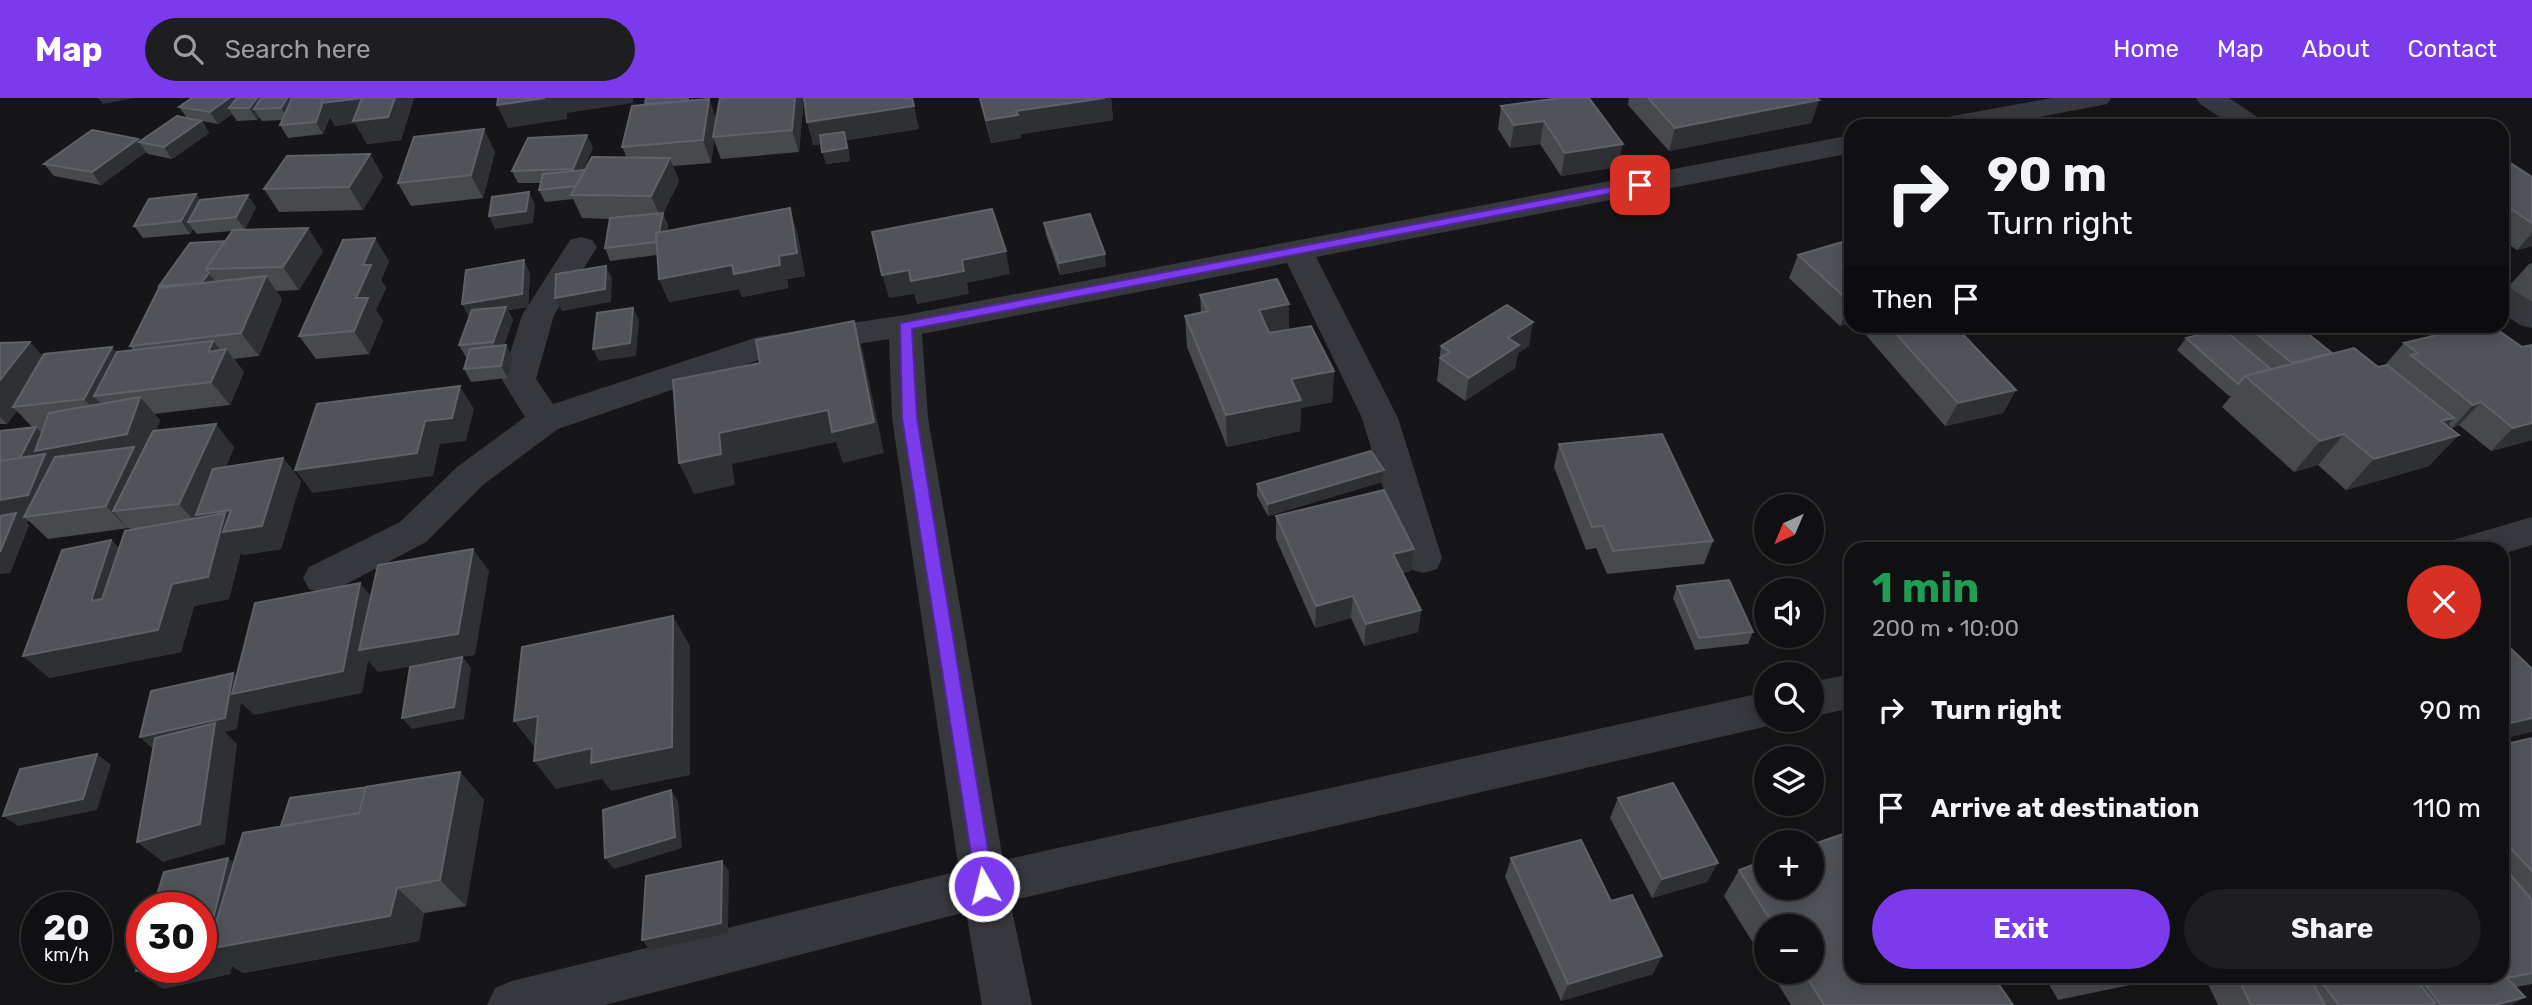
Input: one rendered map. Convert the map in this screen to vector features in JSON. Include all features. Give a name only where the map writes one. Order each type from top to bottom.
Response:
[{"type":"street","points":[[1984,119],[2097,98]]},
{"type":"street","points":[[2210,98],[2242,119]]},
{"type":"street","points":[[323,578],[413,532],[470,476],[545,419],[758,348],[905,326],[1844,146]]},
{"type":"street","points":[[545,419],[519,380],[538,315],[580,247]]},
{"type":"street","points":[[1297,251],[1380,418],[1423,558]]},
{"type":"street","points":[[2509,302],[2532,317]]},
{"type":"street","points":[[905,326],[910,418],[984,886],[1007,1005]]},
{"type":"street","points":[[2494,542],[2532,531]]},
{"type":"street","points":[[1824,697],[1844,693]]},
{"type":"street","points":[[512,1005],[984,886],[1754,713]]},
{"type":"building","points":[[192,98],[229,98],[210,112],[179,107]]},
{"type":"building","points":[[237,98],[257,98],[249,108],[229,108]]},
{"type":"building","points":[[261,98],[287,98],[281,108],[254,109]]},
{"type":"building","points":[[292,98],[323,98],[316,122],[280,125]]},
{"type":"building","points":[[323,98],[362,98],[321,103]]},
{"type":"building","points":[[362,98],[395,98],[388,117],[353,121]]},
{"type":"building","points":[[498,98],[545,98],[497,105]]},
{"type":"building","points":[[646,98],[688,98],[688,101],[645,104]]},
{"type":"building","points":[[720,98],[795,98],[792,130],[713,137]]},
{"type":"building","points":[[804,98],[912,98],[914,106],[807,122]]},
{"type":"building","points":[[980,98],[1105,98],[1016,111],[1018,115],[986,120]]},
{"type":"building","points":[[1560,98],[1589,98],[1623,144],[1565,153],[1544,121],[1514,125],[1501,106]]},
{"type":"building","points":[[1648,98],[1816,98],[1819,100],[1675,128]]},
{"type":"building","points":[[709,99],[703,140],[622,147],[632,106]]},
{"type":"building","points":[[177,116],[201,121],[164,147],[139,142]]},
{"type":"building","points":[[484,129],[471,175],[398,183],[414,137]]},
{"type":"building","points":[[92,130],[138,139],[92,172],[44,164]]},
{"type":"building","points":[[844,132],[847,148],[822,152],[820,135]]},
{"type":"building","points":[[587,135],[573,169],[512,171],[528,138]]},
{"type":"building","points":[[370,154],[349,187],[264,189],[287,156]]},
{"type":"building","points":[[592,157],[670,158],[651,196],[571,195]]},
{"type":"building","points":[[2509,162],[2532,177],[2532,223],[2509,208]]},
{"type":"building","points":[[585,170],[576,186],[539,190],[543,174]]},
{"type":"building","points":[[529,192],[526,211],[489,216],[492,197]]},
{"type":"building","points":[[196,194],[181,221],[134,226],[149,199]]},
{"type":"building","points":[[248,195],[236,217],[188,222],[200,200]]},
{"type":"building","points":[[790,208],[797,253],[779,256],[780,265],[734,274],[732,265],[659,279],[656,233]]},
{"type":"building","points":[[992,209],[1006,251],[962,260],[964,271],[911,281],[909,270],[882,275],[872,232]]},
{"type":"building","points":[[663,213],[659,232],[656,233],[656,242],[605,248],[610,218]]},
{"type":"building","points":[[1090,214],[1105,254],[1059,263],[1044,223]]},
{"type":"building","points":[[308,228],[283,267],[206,269],[233,230]]},
{"type":"building","points":[[375,238],[363,265],[371,265],[356,298],[368,298],[354,331],[299,336],[343,240]]},
{"type":"building","points":[[225,241],[206,269],[209,273],[201,283],[159,286],[190,243]]},
{"type":"building","points":[[1844,241],[1844,297],[1798,255]]},
{"type":"building","points":[[524,260],[522,294],[462,304],[466,270]]},
{"type":"building","points":[[606,266],[605,289],[555,298],[556,274]]},
{"type":"building","points":[[266,276],[241,333],[130,346],[159,288]]},
{"type":"building","points":[[1277,279],[1289,304],[1259,310],[1269,333],[1311,326],[1334,371],[1291,379],[1301,400],[1226,415],[1185,316],[1208,311],[1200,295]]},
{"type":"building","points":[[1507,305],[1533,322],[1508,338],[1519,345],[1469,378],[1440,358],[1450,352],[1441,346]]},
{"type":"building","points":[[506,307],[493,342],[459,345],[472,310]]},
{"type":"building","points":[[633,308],[630,343],[593,349],[597,313]]},
{"type":"building","points":[[854,321],[874,422],[832,432],[828,410],[719,433],[721,454],[679,463],[673,380],[760,363],[756,340]]},
{"type":"building","points":[[1895,333],[1962,333],[2016,390],[1958,403]]},
{"type":"building","points":[[2207,333],[2228,333],[2271,369],[2245,376],[2238,384],[2186,338]]},
{"type":"building","points":[[2256,333],[2307,333],[2332,353],[2292,363]]},
{"type":"building","points":[[2445,333],[2502,333],[2522,347],[2532,345],[2532,423],[2513,428],[2481,402],[2473,405],[2411,355],[2418,353],[2404,343]]},
{"type":"building","points":[[213,341],[208,352],[226,349],[211,382],[94,396],[117,352]]},
{"type":"building","points":[[30,342],[0,380],[0,343]]},
{"type":"building","points":[[506,345],[501,366],[464,369],[470,349]]},
{"type":"building","points":[[112,347],[84,399],[13,407],[44,354]]},
{"type":"building","points":[[2354,348],[2378,367],[2387,365],[2454,418],[2441,421],[2459,435],[2374,459],[2344,434],[2320,441],[2245,376]]},
{"type":"building","points":[[460,386],[452,418],[425,421],[417,453],[295,470],[317,404]]},
{"type":"building","points":[[140,397],[127,434],[35,451],[49,413]]},
{"type":"building","points":[[216,424],[179,504],[113,511],[153,431]]},
{"type":"building","points":[[36,427],[20,458],[0,461],[0,431]]},
{"type":"building","points":[[1662,434],[1713,541],[1613,551],[1603,526],[1592,527],[1559,444]]},
{"type":"building","points":[[134,447],[106,506],[24,517],[55,457]]},
{"type":"building","points":[[1371,451],[1384,470],[1268,504],[1257,484]]},
{"type":"building","points":[[45,454],[28,495],[0,500],[0,461]]},
{"type":"building","points":[[283,458],[262,526],[223,532],[231,510],[196,515],[213,469]]},
{"type":"building","points":[[1384,490],[1414,549],[1393,554],[1421,610],[1366,624],[1353,596],[1316,606],[1276,516]]},
{"type":"building","points":[[16,513],[0,552],[0,516]]},
{"type":"building","points":[[225,513],[208,577],[172,584],[158,630],[23,656],[62,550],[111,540],[91,601],[102,599],[125,531]]},
{"type":"building","points":[[473,549],[458,634],[359,650],[378,565]]},
{"type":"building","points":[[1729,580],[1753,632],[1699,638],[1677,586]]},
{"type":"building","points":[[360,583],[343,671],[232,694],[255,603]]},
{"type":"building","points":[[673,616],[672,747],[591,763],[592,748],[534,761],[538,716],[514,721],[522,647]]},
{"type":"building","points":[[2509,647],[2532,669],[2532,718],[2509,723]]},
{"type":"building","points":[[462,657],[454,707],[402,718],[410,667]]},
{"type":"building","points":[[233,673],[225,718],[140,737],[151,691]]},
{"type":"building","points":[[215,723],[200,824],[137,842],[155,738]]},
{"type":"building","points":[[2532,738],[2532,871],[2509,846],[2509,743]]},
{"type":"building","points":[[97,754],[83,799],[3,816],[20,769]]},
{"type":"building","points":[[460,772],[440,880],[397,888],[390,916],[217,947],[217,919],[243,833],[359,813],[366,787]]},
{"type":"building","points":[[1673,783],[1718,863],[1662,879],[1618,798]]},
{"type":"building","points":[[366,787],[359,813],[281,826],[290,798]]},
{"type":"building","points":[[671,790],[675,837],[605,858],[603,810]]},
{"type":"building","points":[[1844,834],[1844,983],[1998,983],[2013,1005],[1824,1005],[1811,984],[1824,984],[1824,914],[1766,914],[1758,900],[1824,900],[1824,841]]},
{"type":"building","points":[[1581,840],[1611,901],[1632,895],[1662,956],[1568,984],[1511,858]]},
{"type":"building","points":[[228,858],[217,903],[217,892],[158,892],[164,872]]},
{"type":"building","points":[[722,861],[721,923],[642,940],[646,876]]},
{"type":"building","points":[[1754,864],[1754,894],[1739,870]]},
{"type":"building","points":[[2509,873],[2532,900],[2532,973],[2509,978]]},
{"type":"building","points":[[2509,980],[2525,997],[2495,1005],[2441,1005],[2424,983],[2509,983]]},
{"type":"building","points":[[2240,983],[2313,983],[2325,1005],[2251,1005]]},
{"type":"building","points":[[2322,983],[2419,983],[2435,1003],[2429,1005],[2339,1005]]},
{"type":"route","points":[[984,886],[910,418],[905,326],[1640,185]]}]
